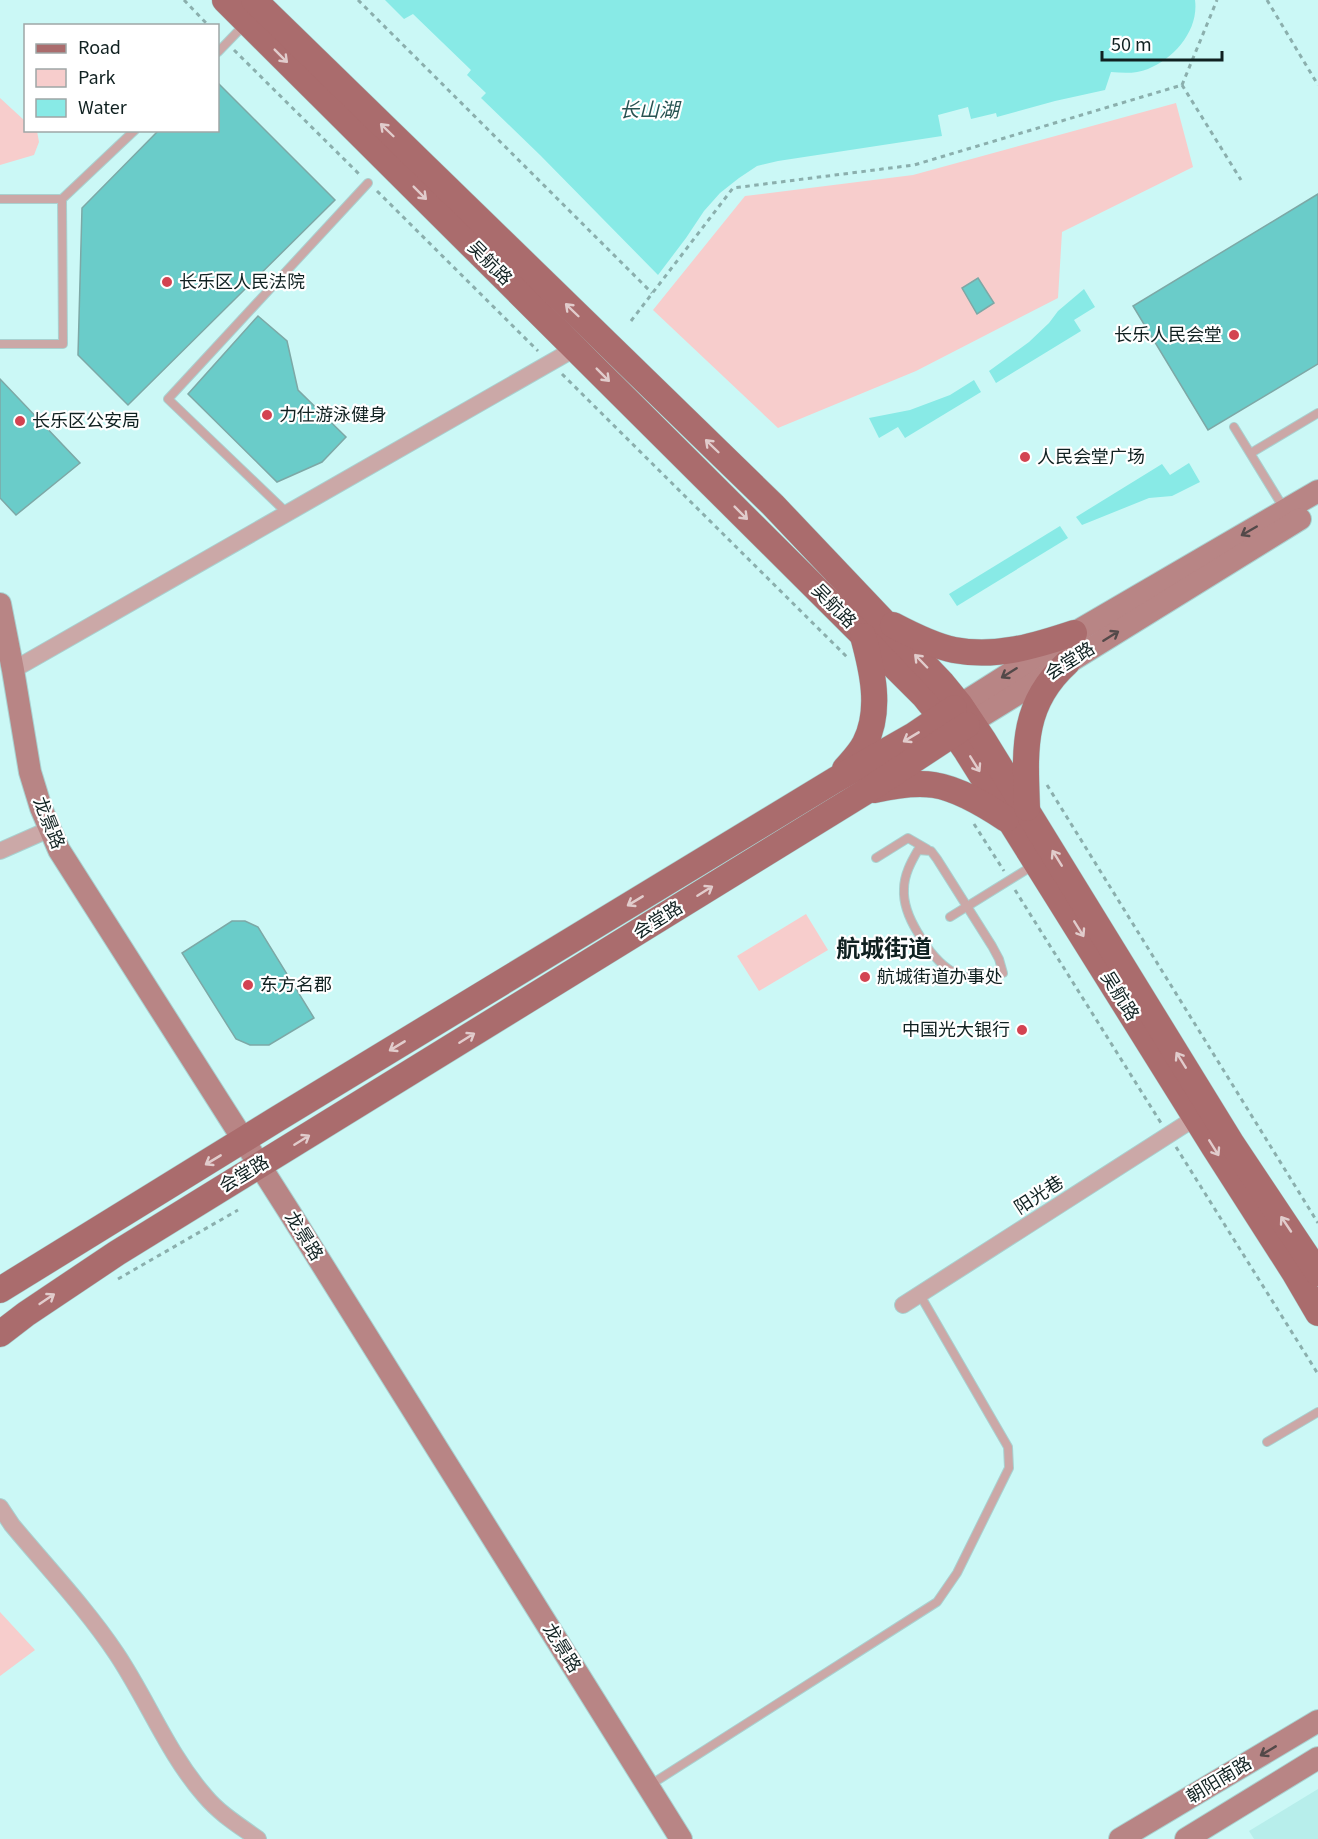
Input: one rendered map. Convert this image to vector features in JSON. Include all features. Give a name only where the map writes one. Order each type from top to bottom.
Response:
[{"type":"main road","name":"吴航路","points":[[225,0],[250,11],[764,497],[872,627],[924,696],[957,719],[1318,1273]]},
{"type":"main road","name":"吴航路","points":[[250,11],[576,348],[872,627]]},
{"type":"main road","points":[[835,780],[866,743],[872,724],[874,710],[872,627],[954,650],[982,652],[1012,651],[1074,633]]},
{"type":"main road","points":[[865,792],[886,788],[934,785],[1020,817],[1029,727],[1045,686],[1067,663]]},
{"type":"main road","name":"会堂路","points":[[0,1290],[835,780],[914,735],[957,719]]},
{"type":"main road","name":"会堂路","points":[[0,1334],[80,1277],[865,792],[957,719]]},
{"type":"main road","name":"吴航路","points":[[1020,817],[1037,863],[1318,1313]]},
{"type":"street","points":[[13,670],[576,348]]},
{"type":"street","name":"会堂路","points":[[957,719],[1074,633],[1318,491]]},
{"type":"street","name":"会堂路","points":[[957,719],[1067,663],[1318,508]]},
{"type":"street","name":"龙景路","points":[[0,604],[30,772],[59,850],[681,1839]]},
{"type":"street","points":[[0,851],[50,829]]},
{"type":"street","name":"阳光巷","points":[[903,1305],[1196,1118]]},
{"type":"street","points":[[0,1507],[12,1525],[117,1654],[186,1773],[206,1798],[226,1817],[258,1839]]},
{"type":"street","name":"朝阳南路","points":[[1120,1839],[1318,1721]]},
{"type":"street","name":"朝阳南路","points":[[1186,1839],[1318,1758]]},
{"type":"lane","points":[[219,50],[250,11]]},
{"type":"lane","points":[[0,199],[62,200],[133,132]]},
{"type":"lane","points":[[287,513],[168,399],[368,183]]},
{"type":"lane","points":[[0,344],[63,344],[62,200]]},
{"type":"lane","points":[[1251,453],[1318,413]]},
{"type":"lane","points":[[1234,427],[1285,510]]},
{"type":"lane","points":[[876,858],[908,838],[930,851],[938,859],[992,946],[1003,973],[983,979],[966,978],[954,973],[929,952],[909,916],[904,889],[910,862],[918,850],[930,851]]},
{"type":"lane","points":[[950,917],[1037,863]]},
{"type":"lane","points":[[648,1786],[938,1602],[957,1573],[1009,1468],[1008,1447],[920,1295]]},
{"type":"lane","points":[[1267,1442],[1318,1412]]},
{"type":"path","points":[[183,0],[207,24]]},
{"type":"path","points":[[358,0],[652,293]]},
{"type":"path","points":[[1182,85],[1217,0]]},
{"type":"path","points":[[1267,0],[1318,85]]},
{"type":"path","points":[[631,321],[733,188],[914,165],[1182,85]]},
{"type":"path","points":[[1182,85],[1241,180]]},
{"type":"path","points":[[1043,776],[1318,1223]]},
{"type":"path","points":[[969,816],[1318,1374]]},
{"type":"path","points":[[114,1281],[238,1210]]},
{"type":"shaded area","points":[[1318,1789],[1318,1839],[1254,1839],[1249,1831]]},
{"type":"green space","points":[[0,98],[24,120],[24,132],[37,132],[39,142],[34,155],[0,165]]},
{"type":"green space","points":[[1176,103],[1193,167],[1062,232],[1058,298],[916,371],[778,428],[653,310],[745,196],[913,175]]},
{"type":"green space","points":[[806,914],[828,950],[759,991],[737,956]]},
{"type":"green space","points":[[0,1612],[35,1650],[0,1676]]},
{"type":"water","name":"长山湖","points":[[385,0],[1195,0],[1195,11],[1189,32],[1183,42],[1167,58],[1143,71],[1111,72],[1105,90],[997,117],[996,113],[971,119],[968,107],[938,115],[942,136],[757,166],[720,193],[704,211],[658,275],[481,98],[486,93],[467,75],[471,70],[413,14],[404,19]]},
{"type":"water","points":[[1084,289],[1095,307],[1074,320],[1081,331],[996,383],[989,371],[1029,342],[1058,311]]},
{"type":"water","points":[[974,380],[981,392],[905,438],[898,427],[879,438],[869,418],[910,410],[950,395]]},
{"type":"water","points":[[1189,463],[1200,482],[1172,496],[1149,498],[1082,525],[1076,517],[1162,464],[1170,475]]},
{"type":"water","points":[[1060,526],[1068,538],[957,606],[949,594]]},
{"type":"building","name":"长乐区人民法院","points":[[219,84],[335,200],[128,405],[78,355],[82,208],[157,132],[219,132]]},
{"type":"building","name":"长乐人民会堂","points":[[1318,194],[1318,364],[1208,430],[1133,306]]},
{"type":"building","points":[[978,278],[994,303],[977,314],[962,288]]},
{"type":"building","name":"力仕游泳健身","points":[[258,316],[287,341],[298,390],[346,437],[322,462],[277,482],[188,394]]},
{"type":"building","name":"长乐区公安局","points":[[0,379],[80,463],[16,515],[0,498]]},
{"type":"building","name":"东方名郡","points":[[232,921],[245,921],[258,927],[314,1018],[269,1045],[250,1045],[236,1039],[182,953]]},
{"type":"place","name":"长乐区人民法院","points":[[167,282]]},
{"type":"place","name":"长乐人民会堂","points":[[1234,335]]},
{"type":"place","name":"力仕游泳健身","points":[[267,415]]},
{"type":"place","name":"长乐区公安局","points":[[20,421]]},
{"type":"place","name":"人民会堂广场","points":[[1025,457]]},
{"type":"place","name":"航城街道办事处","points":[[865,977]]},
{"type":"place","name":"东方名郡","points":[[248,985]]},
{"type":"place","name":"中国光大银行","points":[[1022,1030]]},
{"type":"district","name":"航城街道","points":[[884,949]]}]
